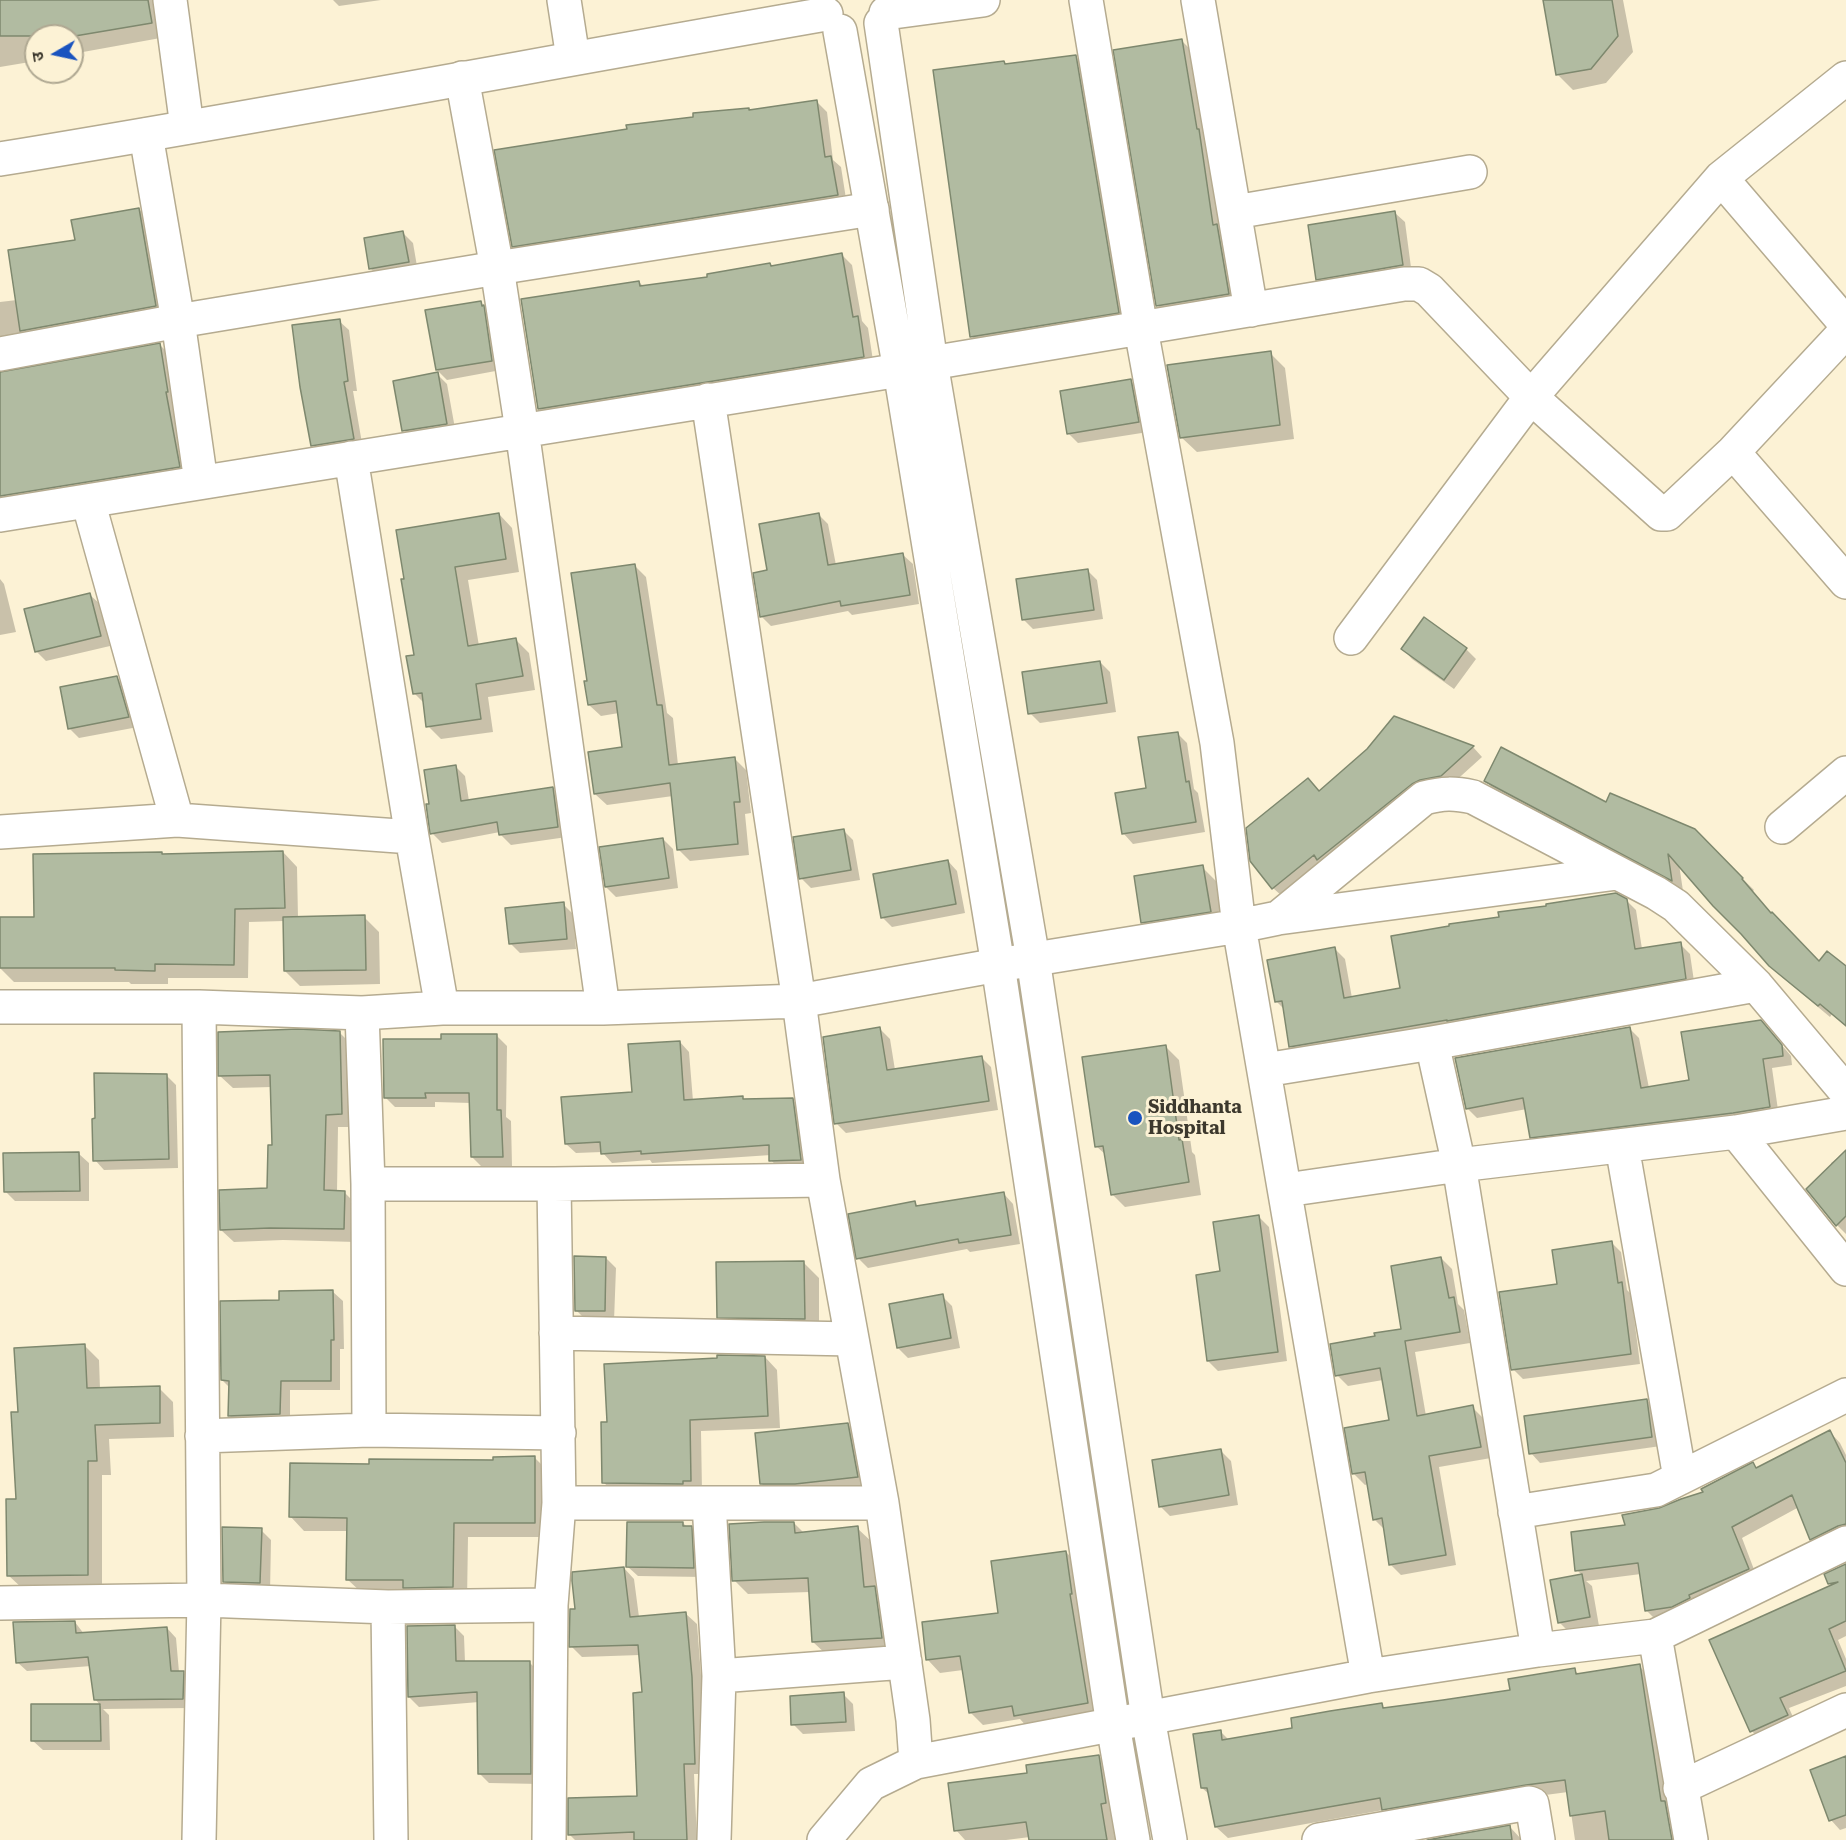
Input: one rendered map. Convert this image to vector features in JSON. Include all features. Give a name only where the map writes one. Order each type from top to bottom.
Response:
[{"type":"street","points":[[170,0],[187,128]]},
{"type":"street","points":[[564,0],[573,58]]},
{"type":"street","points":[[830,15],[850,34],[862,34],[873,30],[885,12],[983,0]]},
{"type":"street","points":[[1086,0],[1141,329],[1217,743],[1239,926],[1368,1676]]},
{"type":"street","points":[[1198,0],[1251,310]]},
{"type":"street","points":[[885,12],[931,363],[1033,959],[1148,1718],[1170,1840]]},
{"type":"street","points":[[0,159],[830,15]]},
{"type":"street","points":[[830,15],[872,209],[900,370],[998,964],[1113,1725],[1133,1840]]},
{"type":"street","points":[[462,78],[497,268],[522,430],[603,1008]]},
{"type":"street","points":[[1351,638],[1531,397],[1721,178],[1846,78]]},
{"type":"street","points":[[146,135],[178,321],[201,483]]},
{"type":"street","points":[[1235,212],[1470,172]]},
{"type":"street","points":[[1721,178],[1846,324]]},
{"type":"street","points":[[0,354],[178,321],[872,209]]},
{"type":"street","points":[[0,515],[900,370],[1404,284],[1419,284],[1428,290],[1531,397],[1661,514],[1667,514],[1733,452],[1846,331]]},
{"type":"street","points":[[708,400],[799,1001],[823,1180],[882,1503],[913,1720],[916,1762]]},
{"type":"street","points":[[1733,452],[1846,582]]},
{"type":"street","points":[[351,458],[442,1008]]},
{"type":"street","points":[[88,501],[177,820]]},
{"type":"street","points":[[1782,827],[1846,773]]},
{"type":"street","points":[[1278,918],[1424,798],[1444,793],[1473,797],[1656,893],[1676,906],[1756,985],[1846,1092]]},
{"type":"street","points":[[0,832],[177,820],[412,837]]},
{"type":"street","points":[[0,1006],[199,1007],[362,1013],[442,1008],[603,1008],[799,1001],[998,964],[1278,918],[1617,873]]},
{"type":"street","points":[[1265,1070],[1432,1043],[1756,985]]},
{"type":"street","points":[[199,1007],[204,1600],[199,1840]]},
{"type":"street","points":[[362,1013],[368,1184],[369,1430]]},
{"type":"street","points":[[1432,1043],[1459,1165],[1538,1650]]},
{"type":"street","points":[[1286,1190],[1459,1165],[1736,1132],[1846,1113]]},
{"type":"street","points":[[1736,1132],[1846,1269]]},
{"type":"street","points":[[1622,1146],[1680,1478]]},
{"type":"street","points":[[368,1184],[823,1180]]},
{"type":"street","points":[[549,1840],[551,1605],[559,1503],[554,1184]]},
{"type":"street","points":[[556,1333],[852,1339]]},
{"type":"street","points":[[1515,1512],[1656,1490],[1846,1395]]},
{"type":"street","points":[[202,1436],[369,1430],[559,1433]]},
{"type":"street","points":[[559,1503],[882,1503]]},
{"type":"street","points":[[709,1503],[719,1676],[714,1840]]},
{"type":"street","points":[[824,1840],[871,1784],[916,1762],[1368,1676],[1538,1650],[1655,1636],[1846,1543]]},
{"type":"street","points":[[0,1603],[204,1600],[388,1607],[551,1605]]},
{"type":"street","points":[[388,1607],[391,1840]]},
{"type":"street","points":[[1655,1636],[1691,1840]]},
{"type":"street","points":[[719,1676],[905,1662]]},
{"type":"street","points":[[1680,1788],[1846,1710]]},
{"type":"street","points":[[1319,1840],[1383,1834],[1529,1803],[1532,1804],[1538,1840]]},
{"type":"building","points":[[0,0],[148,0],[152,23],[84,34],[84,24],[24,24],[24,36],[0,36]]},
{"type":"building","points":[[1543,0],[1612,0],[1618,36],[1591,69],[1556,75]]},
{"type":"building","points":[[1182,39],[1197,129],[1199,129],[1213,225],[1217,224],[1229,294],[1156,306],[1113,50]]},
{"type":"building","points":[[1076,55],[1119,313],[970,337],[933,70]]},
{"type":"building","points":[[817,100],[825,157],[831,156],[838,195],[512,247],[494,150],[627,129],[626,125],[693,117],[693,113],[749,108],[749,110]]},
{"type":"building","points":[[139,208],[156,306],[20,331],[8,250],[75,240],[71,220]]},
{"type":"building","points":[[1395,211],[1403,265],[1316,280],[1308,225]]},
{"type":"building","points":[[403,231],[409,262],[369,269],[364,238]]},
{"type":"building","points":[[842,253],[853,317],[858,316],[864,357],[538,409],[521,299],[639,281],[640,286],[707,277],[707,274],[770,263],[771,266]]},
{"type":"building","points":[[481,301],[482,306],[484,305],[492,361],[436,370],[425,310]]},
{"type":"building","points":[[340,319],[348,381],[344,382],[354,439],[311,446],[292,325]]},
{"type":"building","points":[[160,343],[168,392],[166,392],[180,467],[0,496],[0,372]]},
{"type":"building","points":[[1271,351],[1280,425],[1180,438],[1167,365]]},
{"type":"building","points":[[438,372],[447,424],[402,431],[393,381]]},
{"type":"building","points":[[1131,379],[1139,422],[1067,434],[1060,391]]},
{"type":"building","points":[[499,513],[506,559],[455,567],[468,646],[516,638],[523,676],[476,684],[481,719],[426,727],[422,693],[413,694],[406,656],[414,655],[401,579],[404,579],[396,530]]},
{"type":"building","points":[[819,513],[828,565],[903,553],[910,595],[841,606],[840,601],[760,617],[753,573],[767,570],[759,524]]},
{"type":"building","points":[[635,564],[657,705],[662,705],[669,765],[735,757],[740,802],[734,802],[738,844],[677,850],[670,783],[594,794],[588,752],[622,747],[616,701],[588,705],[584,681],[587,681],[571,573]]},
{"type":"building","points":[[1088,569],[1094,610],[1022,620],[1016,579]]},
{"type":"building","points":[[90,593],[101,636],[35,652],[24,609]]},
{"type":"building","points":[[1424,617],[1467,648],[1444,680],[1401,649]]},
{"type":"building","points":[[1100,661],[1107,703],[1028,714],[1022,672]]},
{"type":"building","points":[[117,676],[129,717],[68,729],[60,687]]},
{"type":"building","points":[[1394,716],[1474,746],[1441,776],[1412,784],[1317,860],[1314,855],[1272,889],[1250,861],[1246,828],[1308,778],[1319,791],[1367,749]]},
{"type":"building","points":[[1178,732],[1186,782],[1189,781],[1196,822],[1122,834],[1115,793],[1146,788],[1138,737]]},
{"type":"building","points":[[1501,747],[1606,802],[1610,793],[1695,829],[1743,878],[1771,913],[1819,961],[1827,951],[1846,966],[1846,1026],[1769,966],[1668,854],[1672,881],[1484,781]]},
{"type":"building","points":[[456,765],[461,801],[553,787],[558,827],[499,835],[497,822],[430,834],[426,804],[429,804],[424,770]]},
{"type":"building","points":[[844,829],[851,870],[799,879],[793,837]]},
{"type":"building","points":[[663,838],[669,878],[605,887],[599,847]]},
{"type":"building","points":[[283,851],[285,908],[235,909],[234,965],[155,964],[155,971],[115,970],[115,968],[0,968],[0,917],[34,917],[33,854]]},
{"type":"building","points":[[948,860],[956,904],[881,918],[873,874]]},
{"type":"building","points":[[1203,865],[1211,912],[1141,923],[1134,876]]},
{"type":"building","points":[[1616,893],[1627,899],[1635,949],[1681,942],[1686,979],[1289,1047],[1282,1001],[1275,1002],[1267,960],[1335,947],[1344,998],[1400,988],[1391,936],[1499,917],[1498,912]]},
{"type":"building","points":[[564,902],[567,939],[509,944],[505,908]]},
{"type":"building","points":[[365,915],[366,970],[284,971],[283,917]]},
{"type":"building","points":[[1761,1020],[1782,1045],[1783,1056],[1763,1059],[1770,1107],[1733,1113],[1530,1138],[1523,1098],[1466,1109],[1455,1058],[1630,1027],[1641,1088],[1689,1080],[1681,1032]]},
{"type":"building","points":[[880,1027],[887,1070],[982,1056],[989,1101],[834,1124],[823,1037]]},
{"type":"building","points":[[298,1029],[340,1031],[342,1114],[326,1115],[324,1190],[345,1191],[344,1229],[220,1230],[219,1190],[267,1188],[268,1145],[272,1145],[270,1075],[218,1076],[218,1032]]},
{"type":"building","points":[[441,1034],[497,1034],[497,1110],[501,1110],[503,1157],[471,1157],[469,1093],[425,1093],[426,1098],[384,1098],[383,1039],[441,1039]]},
{"type":"building","points":[[680,1041],[684,1100],[743,1096],[743,1099],[793,1098],[801,1160],[769,1161],[769,1145],[641,1154],[641,1151],[601,1154],[600,1142],[565,1144],[561,1097],[632,1092],[628,1044]]},
{"type":"building","points":[[1166,1045],[1179,1140],[1182,1139],[1189,1182],[1111,1195],[1103,1146],[1095,1147],[1082,1057]]},
{"type":"building","points":[[94,1073],[167,1074],[169,1159],[93,1161]]},
{"type":"building","points":[[1846,1150],[1846,1216],[1836,1226],[1806,1189]]},
{"type":"building","points":[[79,1152],[80,1191],[4,1192],[3,1153]]},
{"type":"building","points":[[1004,1192],[1011,1235],[959,1243],[958,1239],[856,1259],[848,1214],[915,1201],[916,1206]]},
{"type":"building","points":[[1259,1215],[1278,1352],[1207,1361],[1196,1275],[1220,1271],[1213,1222]]},
{"type":"building","points":[[1612,1241],[1618,1283],[1622,1282],[1631,1354],[1511,1370],[1499,1292],[1557,1284],[1552,1250]]},
{"type":"building","points":[[574,1256],[606,1257],[605,1311],[575,1311]]},
{"type":"building","points":[[1441,1257],[1449,1298],[1454,1297],[1460,1332],[1405,1341],[1417,1416],[1473,1405],[1481,1447],[1429,1456],[1446,1555],[1389,1565],[1382,1518],[1373,1520],[1365,1472],[1352,1474],[1344,1428],[1389,1420],[1380,1368],[1335,1376],[1330,1344],[1401,1329],[1391,1266]]},
{"type":"building","points":[[804,1261],[805,1319],[717,1318],[716,1262]]},
{"type":"building","points":[[333,1290],[334,1340],[331,1340],[331,1381],[281,1381],[280,1414],[228,1416],[229,1381],[221,1380],[220,1301],[279,1300],[279,1291]]},
{"type":"building","points":[[943,1294],[951,1338],[897,1348],[889,1304]]},
{"type":"building","points":[[85,1344],[87,1388],[160,1386],[160,1423],[95,1425],[97,1461],[88,1461],[88,1575],[7,1576],[6,1499],[16,1499],[11,1412],[18,1412],[14,1348]]},
{"type":"building","points":[[717,1355],[765,1356],[768,1416],[690,1420],[691,1481],[683,1481],[683,1484],[602,1483],[601,1422],[607,1422],[604,1364],[717,1358]]},
{"type":"building","points":[[1647,1399],[1652,1437],[1529,1454],[1524,1416]]},
{"type":"building","points":[[848,1423],[858,1477],[795,1484],[760,1484],[755,1433]]},
{"type":"building","points":[[1830,1430],[1846,1463],[1846,1524],[1810,1540],[1792,1495],[1732,1527],[1749,1569],[1689,1595],[1690,1598],[1672,1607],[1645,1611],[1638,1563],[1575,1571],[1571,1532],[1625,1525],[1622,1515],[1659,1508],[1703,1492],[1701,1489],[1753,1462],[1756,1468]]},
{"type":"building","points":[[1221,1449],[1229,1495],[1159,1507],[1152,1460]]},
{"type":"building","points":[[535,1456],[535,1523],[454,1523],[453,1587],[403,1588],[403,1580],[346,1580],[347,1518],[289,1517],[290,1463],[369,1464],[369,1459],[493,1460],[493,1457]]},
{"type":"building","points":[[627,1522],[683,1522],[683,1526],[692,1526],[694,1568],[626,1567]]},
{"type":"building","points":[[794,1522],[795,1533],[858,1526],[864,1587],[875,1586],[882,1638],[812,1642],[808,1578],[732,1581],[729,1524]]},
{"type":"building","points":[[222,1527],[262,1528],[260,1583],[223,1582]]},
{"type":"building","points":[[1066,1551],[1072,1594],[1070,1594],[1088,1703],[1014,1716],[1012,1706],[969,1713],[960,1656],[926,1660],[922,1622],[998,1613],[991,1561]]},
{"type":"building","points":[[1846,1564],[1846,1621],[1829,1629],[1846,1671],[1780,1698],[1788,1715],[1750,1732],[1709,1640],[1838,1582],[1828,1584],[1824,1574]]},
{"type":"building","points":[[624,1567],[630,1617],[686,1612],[692,1677],[695,1764],[684,1764],[687,1840],[634,1840],[634,1832],[568,1835],[568,1798],[637,1796],[633,1693],[642,1692],[638,1645],[569,1647],[570,1609],[575,1609],[572,1572]]},
{"type":"building","points":[[1582,1574],[1590,1617],[1558,1623],[1550,1580]]},
{"type":"building","points":[[75,1621],[76,1633],[167,1627],[171,1671],[184,1671],[183,1699],[94,1700],[88,1657],[16,1663],[13,1622]]},
{"type":"building","points":[[455,1625],[456,1661],[530,1661],[531,1774],[478,1774],[477,1692],[408,1697],[407,1626]]},
{"type":"building","points":[[1640,1664],[1661,1801],[1665,1801],[1672,1840],[1609,1840],[1605,1811],[1570,1816],[1565,1780],[1382,1810],[1380,1798],[1215,1827],[1207,1788],[1201,1788],[1193,1734],[1221,1730],[1222,1740],[1292,1728],[1291,1718],[1382,1703],[1383,1708],[1510,1690],[1508,1679],[1575,1668],[1576,1674]]},
{"type":"building","points":[[844,1692],[846,1722],[791,1725],[790,1696]]},
{"type":"building","points":[[31,1704],[100,1704],[101,1741],[31,1741]]},
{"type":"building","points":[[1099,1755],[1106,1803],[1101,1804],[1107,1840],[1029,1840],[1026,1822],[954,1831],[948,1783],[1027,1773],[1026,1765]]},
{"type":"building","points":[[1846,1756],[1846,1815],[1829,1821],[1810,1770]]},
{"type":"building","points":[[1510,1825],[1512,1840],[1427,1840]]},
{"type":"place","name":"Siddhanta Hospital","points":[[1135,1118]]}]
